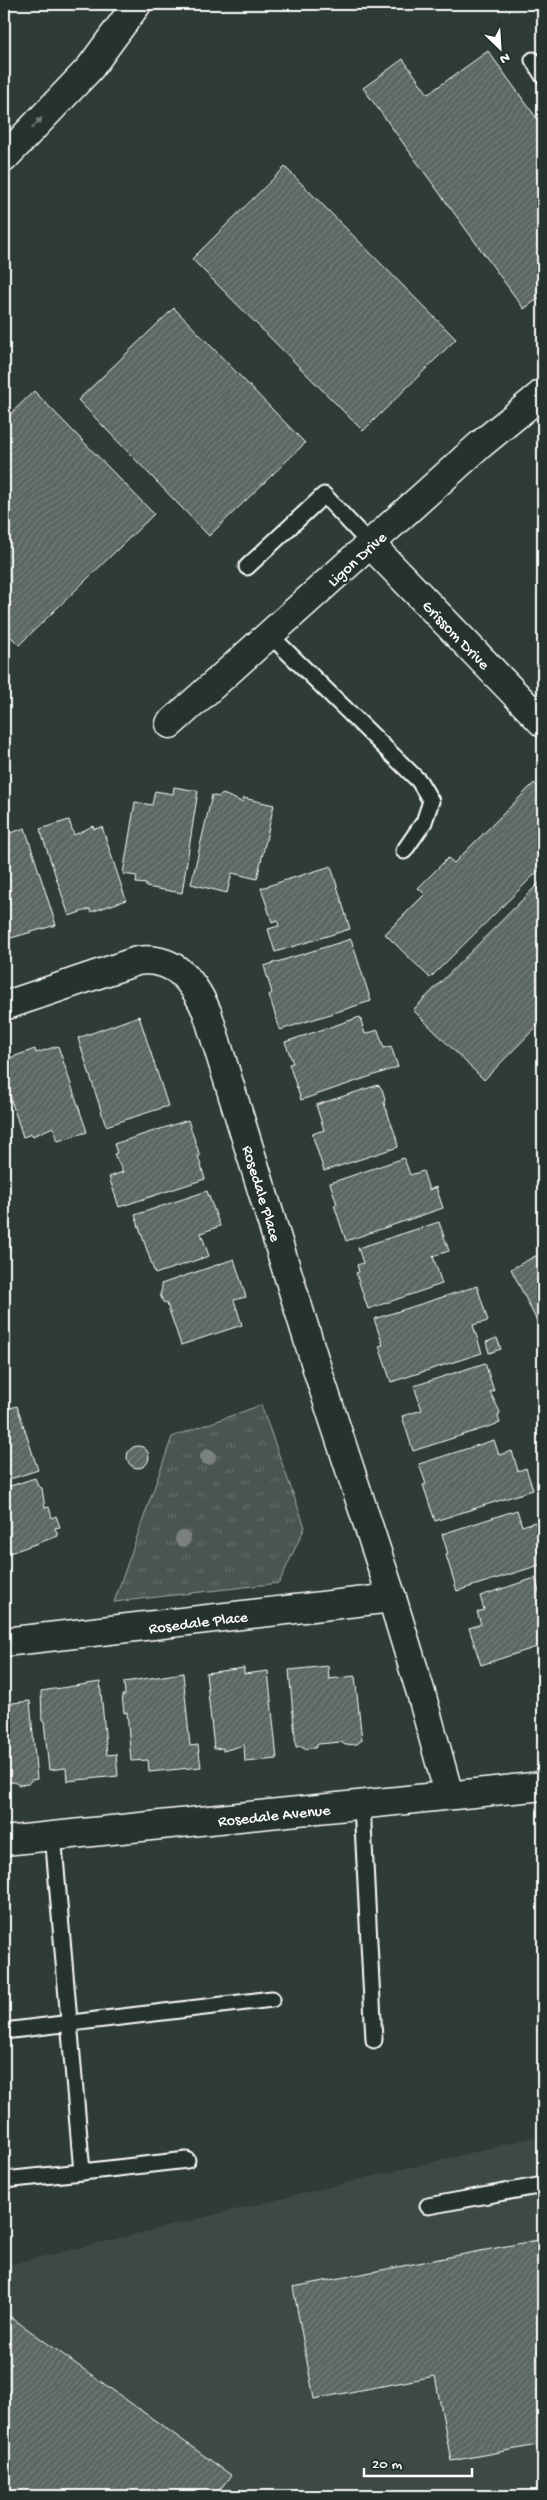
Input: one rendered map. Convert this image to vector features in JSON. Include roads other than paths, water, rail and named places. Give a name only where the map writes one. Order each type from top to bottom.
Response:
[{"type":"main road","points":[[4,158],[90,68],[137,4]]},
{"type":"main road","name":"Ligon Drive","points":[[170,724],[480,445],[543,392]]},
{"type":"main road","name":"Grissom Drive","points":[[371,545],[543,723]]},
{"type":"main road","name":"Rosedale Place","points":[[4,1006],[137,962],[152,959],[167,963],[192,984],[206,1012],[319,1374],[392,1598],[422,1693],[449,1795]]},
{"type":"main road","name":"Rosedale Place","points":[[4,1642],[392,1598]]},
{"type":"main road","name":"Rosedale Avenue","points":[[4,1841],[53,1834],[543,1786]]},
{"type":"lane","points":[[533,60],[543,76]]},
{"type":"lane","points":[[247,566],[324,495],[371,545]]},
{"type":"lane","points":[[270,635],[419,781],[431,801],[424,822],[404,852]]},
{"type":"lane","points":[[362,1805],[374,2040]]},
{"type":"lane","points":[[53,1834],[82,2172]]},
{"type":"lane","points":[[4,2031],[272,1999]]},
{"type":"lane","points":[[4,2180],[187,2160]]},
{"type":"lane","points":[[428,2206],[543,2185]]}]
